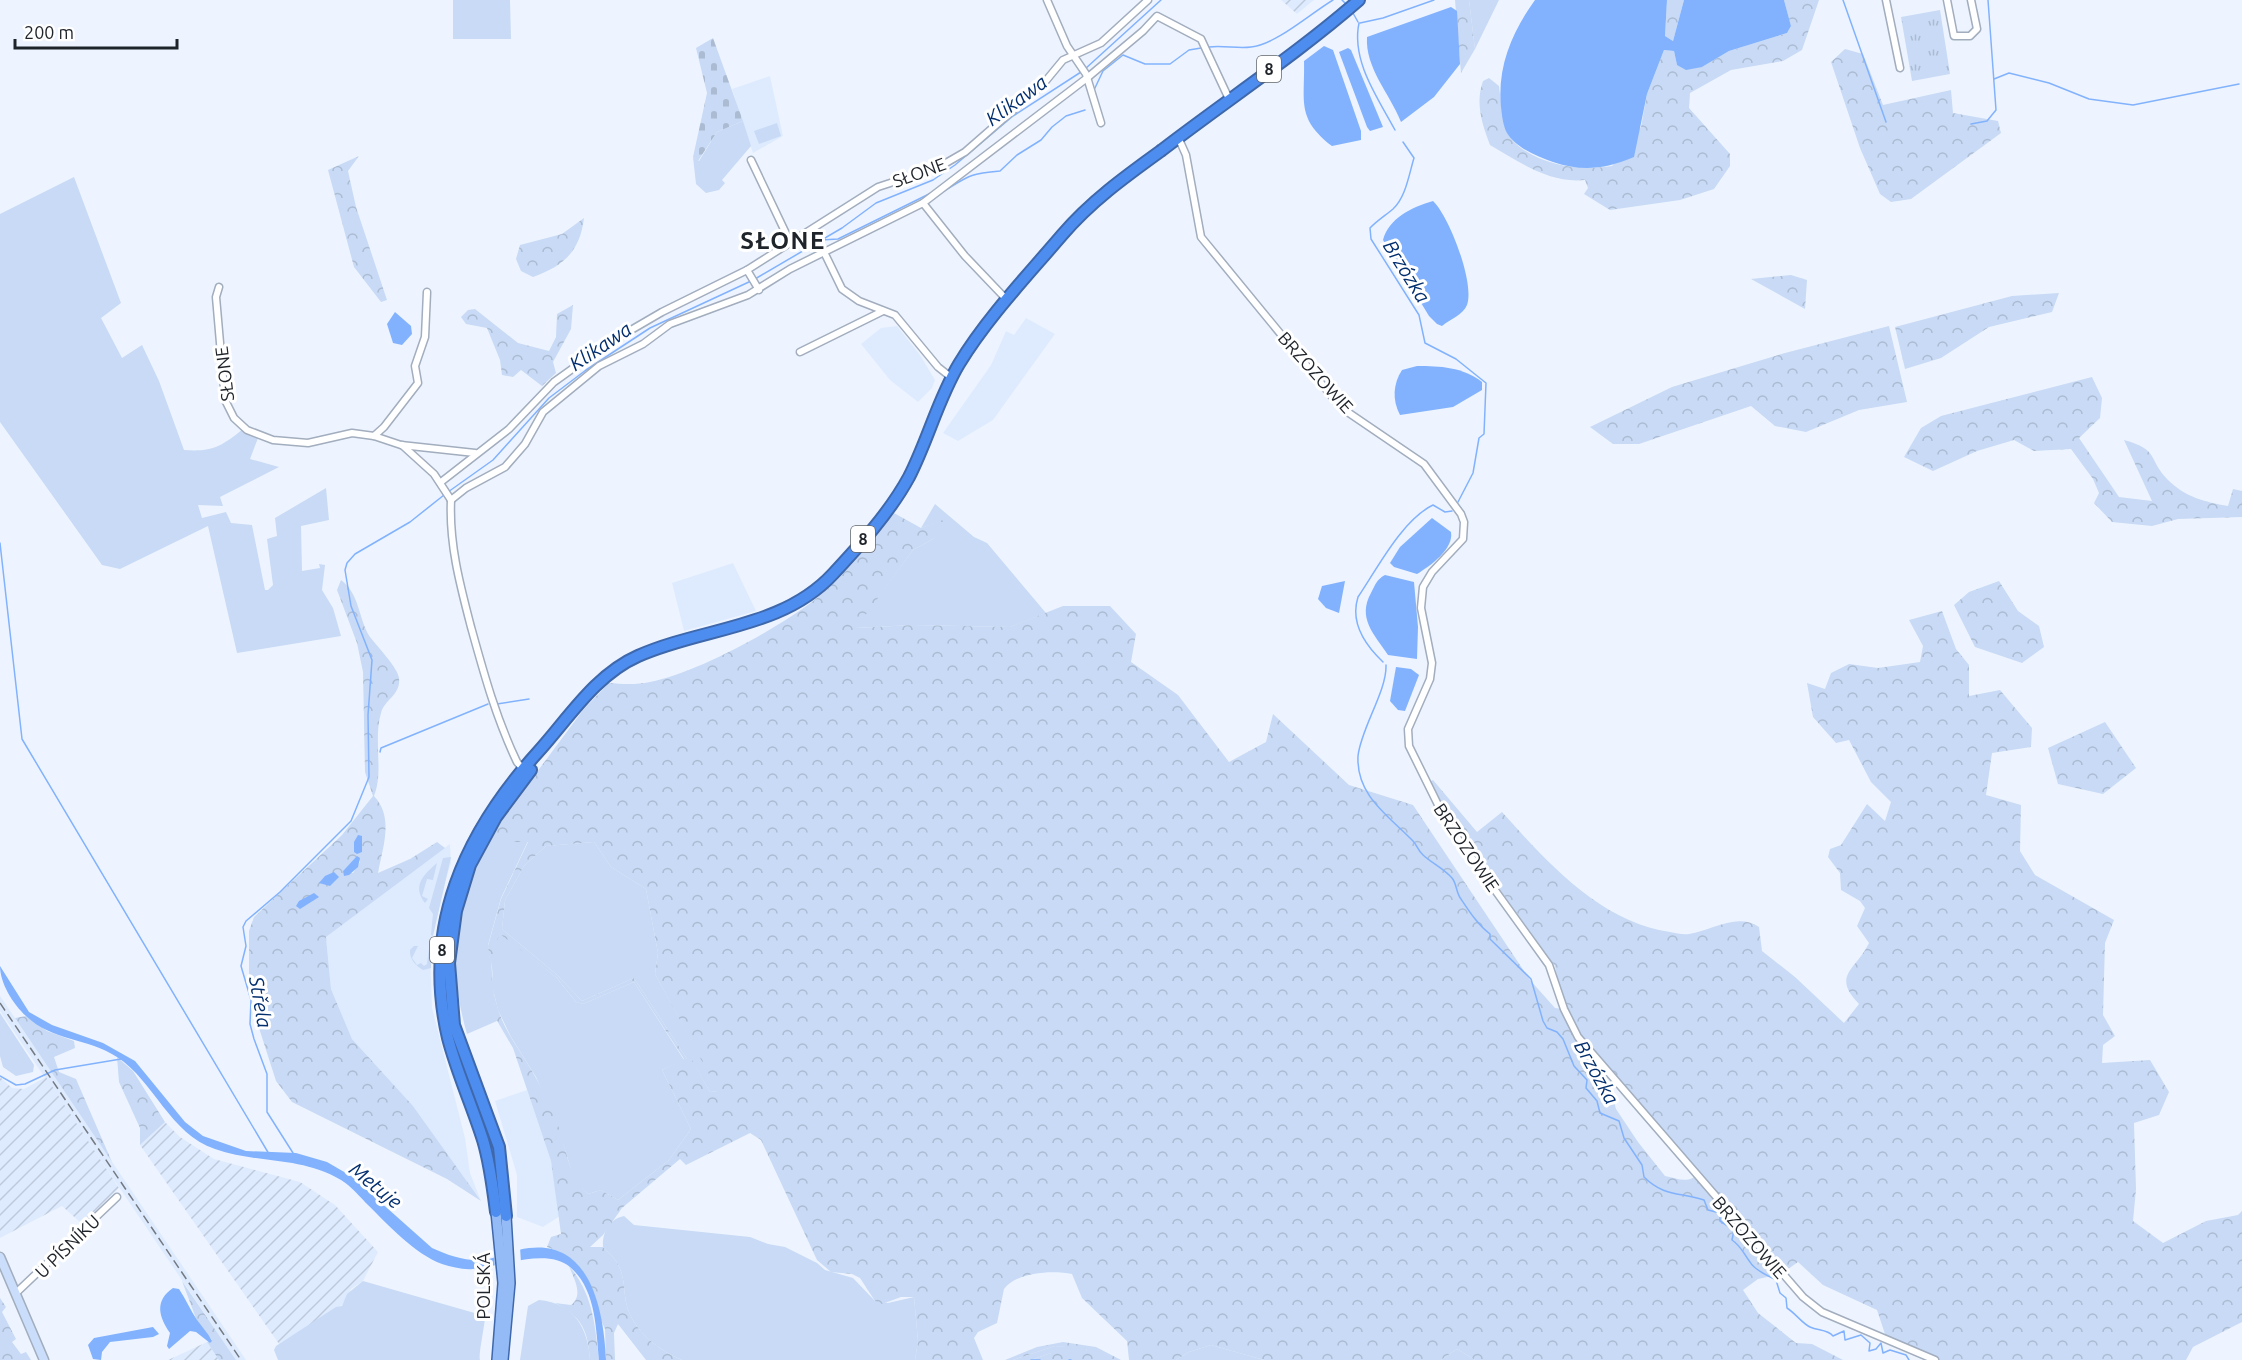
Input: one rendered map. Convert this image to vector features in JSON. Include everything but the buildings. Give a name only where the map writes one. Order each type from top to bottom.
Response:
[{"type":"highway","name":"8","points":[[501,1214],[482,1138],[448,1035],[442,1003],[441,955],[450,902],[467,851],[488,814],[597,685],[637,656],[780,612],[800,602],[821,586],[900,491],[952,378],[975,341],[1084,211],[1359,0]]},
{"type":"highway","name":"8","points":[[501,1214],[505,1184],[494,1130],[462,1054],[454,1025],[449,963],[456,911],[470,865],[492,823],[526,771]]},
{"type":"highway","points":[[492,1185],[505,1184]]},
{"type":"main road","name":"POLSKÁ","points":[[501,1214],[506,1295],[503,1360]]},
{"type":"main road","points":[[0,1257],[44,1360]]},
{"type":"main road","name":"POLSKÁ","points":[[497,1360],[506,1295]]},
{"type":"street","points":[[1047,0],[1072,54],[1087,76],[1101,123]]},
{"type":"street","name":"SŁONE","points":[[401,445],[442,484],[476,453],[509,429],[554,382],[596,351],[662,312],[747,270],[878,187],[939,167],[964,152],[1035,91],[1063,60],[1072,54],[1101,43],[1148,0]]},
{"type":"street","points":[[1886,0],[1900,68]]},
{"type":"street","points":[[1947,0],[1954,36],[1970,36],[1977,29],[1971,0]]},
{"type":"street","points":[[450,498],[505,467],[525,444],[543,412],[600,366],[643,344],[670,324],[757,288],[922,203],[1087,76],[1143,31],[1157,16],[1201,39],[1229,99]]},
{"type":"street","name":"BRZOZOWIE","points":[[1178,137],[1186,155],[1201,237],[1334,399],[1349,413],[1424,464],[1461,514],[1464,522],[1463,539],[1432,572],[1422,594],[1421,608],[1432,663],[1430,679],[1408,729],[1408,746],[1448,825],[1549,965],[1566,1015],[1578,1037],[1803,1297],[1822,1312],[1935,1360]]},
{"type":"street","points":[[751,160],[790,242]]},
{"type":"street","name":"SŁONE","points":[[922,203],[965,256],[1008,300]]},
{"type":"street","points":[[824,252],[842,289],[859,301],[895,315],[938,367],[952,378]]},
{"type":"street","points":[[747,270],[757,288]]},
{"type":"street","name":"SŁONE","points":[[219,287],[216,297],[224,392],[230,412],[239,423],[255,435],[291,442],[318,443],[352,433],[374,436],[401,445],[476,453]]},
{"type":"street","points":[[374,436],[384,427],[418,383],[415,366],[425,337],[427,292]]},
{"type":"street","points":[[800,352],[883,311]]},
{"type":"street","points":[[442,484],[450,498],[457,572],[492,706],[515,758],[526,771]]},
{"type":"street","name":"U PÍSNÍKU","points":[[16,1293],[117,1197]]},
{"type":"shaded area","points":[[1281,0],[1314,0],[1297,14]]},
{"type":"shaded area","points":[[770,76],[783,136],[753,153],[732,89]]},
{"type":"shaded area","points":[[1026,318],[1055,334],[993,420],[958,441],[943,433],[991,365],[1006,331],[1014,335]]},
{"type":"shaded area","points":[[897,326],[920,355],[935,380],[932,388],[918,402],[890,380],[861,344],[881,328]]},
{"type":"shaded area","points":[[733,563],[756,611],[684,631],[672,583]]},
{"type":"shaded area","points":[[450,844],[451,863],[437,906],[430,952],[432,1008],[465,1138],[470,1173],[481,1201],[413,1106],[352,1039],[331,989],[326,937]]},
{"type":"shaded area","points":[[0,996],[246,1360],[236,1360],[8,1023],[0,1011]]},
{"type":"shaded area","points":[[0,1077],[12,1088],[24,1089],[46,1077],[119,1188],[82,1224],[62,1206],[0,1238]]},
{"type":"shaded area","points":[[527,1090],[551,1161],[560,1216],[543,1227],[517,1217],[517,1175],[495,1101]]},
{"type":"shaded area","points":[[165,1122],[180,1137],[214,1159],[300,1182],[335,1205],[378,1252],[363,1281],[351,1289],[342,1305],[279,1344],[140,1145]]},
{"type":"shaded area","points":[[207,1342],[219,1360],[168,1360]]},
{"type":"green space","points":[[453,0],[510,0],[511,39],[453,39]]},
{"type":"green space","points":[[1455,0],[1469,0],[1475,49],[1461,73]]},
{"type":"green space","points":[[1469,0],[1499,0],[1475,49]]},
{"type":"green space","points":[[1667,0],[1684,0],[1673,41],[1665,36]]},
{"type":"green space","points":[[1784,0],[1819,0],[1802,50],[1783,61],[1731,70],[1690,93],[1689,108],[1730,154],[1730,166],[1714,189],[1680,200],[1610,210],[1584,194],[1588,188],[1585,180],[1559,179],[1547,175],[1524,165],[1490,145],[1482,121],[1480,105],[1483,81],[1489,78],[1499,86],[1507,131],[1515,143],[1525,151],[1548,162],[1561,165],[1587,168],[1612,166],[1641,127],[1647,94],[1664,50],[1674,51],[1677,65],[1702,67],[1729,51],[1787,33],[1791,26]]},
{"type":"green space","points":[[1940,10],[1950,74],[1912,81],[1901,17]]},
{"type":"green space","points":[[713,38],[743,121],[717,132],[698,161],[693,157],[707,93],[696,48]]},
{"type":"green space","points":[[1845,49],[1863,54],[1883,105],[1951,90],[1953,113],[1998,121],[2001,133],[1911,199],[1891,202],[1880,194],[1860,148],[1831,62]]},
{"type":"green space","points":[[743,121],[751,146],[722,180],[725,183],[719,190],[706,193],[696,184],[693,157],[699,161],[717,132]]},
{"type":"green space","points":[[777,123],[781,136],[759,144],[754,131]]},
{"type":"green space","points":[[359,156],[348,171],[356,207],[387,300],[381,302],[354,267],[328,170]]},
{"type":"green space","points":[[74,177],[121,303],[101,318],[122,358],[142,345],[159,381],[184,450],[216,447],[243,429],[258,438],[250,459],[279,467],[220,497],[223,506],[198,505],[202,518],[226,512],[231,523],[252,525],[265,590],[273,585],[267,539],[277,536],[275,518],[326,488],[329,520],[301,526],[302,571],[320,568],[319,564],[325,565],[322,590],[333,608],[341,636],[237,653],[208,526],[120,569],[102,565],[0,422],[0,214]]},
{"type":"green space","points":[[584,218],[579,240],[569,256],[562,262],[533,277],[521,271],[516,259],[520,245],[562,234]]},
{"type":"green space","points":[[1791,275],[1807,280],[1805,309],[1751,279]]},
{"type":"green space","points":[[2059,293],[2052,312],[1989,327],[1941,358],[1905,369],[1895,327],[2012,296]]},
{"type":"green space","points":[[573,305],[571,329],[553,362],[556,373],[542,386],[521,370],[513,377],[502,375],[500,360],[487,328],[466,324],[461,317],[468,310],[475,309],[518,343],[549,351],[556,337],[557,314]]},
{"type":"green space","points":[[1889,326],[1907,402],[1859,410],[1806,432],[1775,426],[1751,406],[1639,444],[1613,444],[1590,427],[1672,387],[1785,353]]},
{"type":"green space","points":[[2092,377],[2102,398],[2100,418],[2079,438],[2119,497],[2152,501],[2124,440],[2148,451],[2168,480],[2181,491],[2196,498],[2228,506],[2233,489],[2242,491],[2242,517],[2178,519],[2152,526],[2112,522],[2094,503],[2099,493],[2093,479],[2071,449],[2034,451],[2014,440],[1977,451],[1933,471],[1904,457],[1921,428],[1941,416]]},
{"type":"green space","points":[[935,504],[974,537],[987,543],[1046,613],[1010,627],[913,625],[855,628],[913,550],[933,539],[942,521],[921,528]]},
{"type":"green space","points":[[894,513],[921,528],[943,520],[945,527],[933,539],[913,550],[856,628],[913,625],[1010,627],[1063,606],[1110,606],[1136,634],[1131,662],[1178,695],[1229,762],[1266,742],[1273,714],[1349,785],[1413,805],[1530,980],[1555,1008],[1563,1009],[1555,966],[1442,809],[1429,782],[1433,780],[1477,832],[1502,812],[1556,869],[1598,903],[1621,916],[1645,926],[1682,934],[1742,921],[1759,927],[1762,951],[1795,977],[1844,1023],[1859,1004],[1851,994],[1846,979],[1869,943],[1857,926],[1865,908],[1860,901],[1841,890],[1840,873],[1828,857],[1830,849],[1841,845],[1867,804],[1885,821],[1891,802],[1871,782],[1849,740],[1836,743],[1813,717],[1807,683],[1825,689],[1831,673],[1849,664],[1878,668],[1920,662],[1923,646],[1909,620],[1942,611],[1956,649],[1969,665],[1969,696],[2000,690],[2032,728],[2031,747],[1992,753],[1986,795],[2021,805],[2020,851],[2035,875],[2114,920],[2105,943],[2103,1015],[2115,1036],[2103,1045],[2102,1063],[2150,1060],[2169,1092],[2159,1115],[2134,1123],[2136,1189],[2133,1221],[2163,1243],[2206,1221],[2238,1215],[2242,1211],[2242,1322],[2193,1347],[2186,1360],[1935,1360],[1887,1340],[1877,1310],[1823,1285],[1798,1262],[1781,1274],[1758,1279],[1743,1290],[1758,1313],[1796,1343],[1812,1344],[1843,1360],[1475,1360],[1457,1349],[1441,1360],[1264,1360],[1211,1345],[1189,1352],[1176,1360],[1129,1360],[1127,1341],[1082,1298],[1072,1274],[1055,1272],[1017,1279],[1004,1289],[997,1323],[978,1332],[974,1338],[983,1360],[915,1360],[918,1341],[914,1297],[901,1297],[882,1304],[875,1301],[860,1278],[852,1274],[831,1272],[817,1260],[761,1140],[750,1133],[686,1165],[680,1159],[622,1208],[603,1235],[590,1247],[603,1247],[616,1261],[623,1278],[627,1307],[637,1327],[653,1343],[682,1360],[646,1360],[618,1324],[614,1333],[615,1360],[606,1360],[605,1329],[576,1263],[560,1252],[547,1247],[551,1237],[561,1234],[551,1161],[513,1048],[496,1019],[488,946],[501,899],[528,842],[485,842],[583,710],[609,683],[640,684],[669,677],[737,648],[781,623],[828,589]],"holes":[[[594,842],[611,867],[646,889],[658,953],[655,974],[718,1091],[710,1092],[691,1058],[687,1059],[634,978],[582,1001],[556,974],[502,929],[505,900],[524,866],[546,846]],[[500,934],[556,977],[576,1002],[583,1004],[634,982],[684,1059],[662,1070],[691,1129],[669,1160],[618,1200],[601,1190],[588,1194],[573,1172],[549,1103],[506,1028],[498,1009],[493,990],[492,971],[496,943]],[[1606,1072],[1696,1175],[1686,1180],[1665,1176],[1616,1109]]]},
{"type":"green space","points":[[341,580],[352,592],[366,630],[391,663],[399,678],[398,689],[383,708],[379,723],[378,776],[374,796],[384,813],[385,832],[378,873],[410,859],[437,842],[445,848],[326,937],[331,989],[352,1039],[413,1106],[481,1201],[447,1179],[292,1102],[276,1081],[259,1028],[257,988],[249,974],[249,931],[254,917],[342,835],[373,796],[365,772],[363,672],[357,643],[337,590]],"holes":[[[357,857],[360,862],[353,873],[343,871]]]},
{"type":"green space","points":[[1999,581],[2018,611],[2039,626],[2044,647],[2022,663],[1975,647],[1954,605],[1969,592]]},
{"type":"green space","points":[[2105,722],[2136,768],[2103,794],[2058,784],[2048,748]]},
{"type":"green space","points":[[528,841],[501,898],[488,945],[493,981],[491,953],[500,933],[556,977],[576,1002],[583,1004],[634,982],[684,1060],[662,1070],[691,1129],[669,1160],[618,1200],[601,1190],[588,1194],[575,1182],[558,1127],[536,1077],[511,1037],[498,1010],[493,989],[497,1021],[467,1034],[457,984],[455,960],[456,936],[466,890],[485,842]]},
{"type":"green space","points":[[594,842],[611,867],[646,889],[658,953],[655,974],[719,1091],[710,1092],[691,1059],[687,1059],[634,978],[582,1001],[556,974],[502,929],[505,900],[524,866],[546,846]]},
{"type":"green space","points":[[451,857],[433,936],[431,935],[433,914],[429,908],[443,858]]},
{"type":"green space","points":[[437,863],[433,880],[427,879],[422,896],[428,899],[425,903],[421,897],[419,886],[427,872]]},
{"type":"green space","points":[[430,940],[432,940],[431,968],[423,970],[417,965],[421,963],[424,966],[427,964]]},
{"type":"green space","points":[[418,946],[412,958],[410,950]]},
{"type":"green space","points":[[0,1013],[34,1065],[33,1072],[16,1076],[3,1067],[0,1056]]},
{"type":"green space","points":[[26,1016],[47,1031],[74,1041],[75,1048],[54,1057],[59,1072],[76,1079],[112,1162],[15,1018]]},
{"type":"green space","points":[[117,1057],[133,1071],[165,1122],[140,1145],[140,1128],[119,1082]]},
{"type":"green space","points":[[624,1216],[634,1225],[750,1237],[785,1247],[817,1263],[825,1270],[853,1278],[875,1301],[888,1303],[914,1297],[918,1341],[915,1360],[682,1360],[663,1350],[645,1336],[637,1327],[627,1307],[620,1269],[603,1247],[604,1237],[610,1223]]},
{"type":"green space","points":[[569,1266],[583,1288],[592,1310],[599,1360],[590,1360],[585,1332],[577,1319],[555,1303],[571,1305],[577,1297],[577,1287]]},
{"type":"green space","points":[[182,1281],[236,1360],[219,1360],[207,1342],[212,1340],[197,1321]]},
{"type":"green space","points":[[363,1281],[485,1316],[480,1360],[278,1360],[274,1350],[276,1346],[336,1307],[342,1306],[347,1294]]},
{"type":"green space","points":[[0,1298],[6,1307],[2,1312],[16,1339],[12,1342],[21,1354],[26,1352],[31,1360],[0,1360]]},
{"type":"green space","points":[[539,1300],[561,1306],[577,1319],[586,1338],[590,1360],[520,1360],[528,1306]]},
{"type":"green space","points":[[1063,1342],[1096,1347],[1121,1360],[1031,1360],[1051,1353],[1085,1353],[1087,1349],[1055,1346],[1013,1360],[1005,1360],[1037,1347]]},
{"type":"green space","points":[[1211,1345],[1264,1360],[1176,1360],[1189,1352]]},
{"type":"green space","points":[[1055,1346],[1087,1348],[1086,1353],[1051,1353],[1031,1360],[1013,1360]]},
{"type":"green space","points":[[1457,1349],[1475,1360],[1441,1360]]},
{"type":"water","points":[[1535,0],[1667,0],[1665,36],[1673,41],[1684,0],[1784,0],[1791,26],[1787,33],[1729,51],[1702,67],[1686,70],[1677,65],[1674,51],[1664,50],[1647,94],[1634,157],[1594,168],[1574,167],[1553,162],[1528,151],[1511,138],[1504,124],[1500,92],[1504,64],[1513,37]]},
{"type":"water","points":[[1451,7],[1457,11],[1460,64],[1434,97],[1401,122],[1374,70],[1367,48],[1367,37]]},
{"type":"water","points":[[1324,46],[1333,50],[1361,131],[1361,140],[1332,146],[1313,127],[1308,118],[1304,99],[1304,61]]},
{"type":"water","points":[[1348,48],[1351,50],[1383,127],[1370,131],[1367,127],[1339,52]]},
{"type":"water","points":[[1433,201],[1446,220],[1459,250],[1468,295],[1467,305],[1463,312],[1442,326],[1429,316],[1383,240],[1390,225],[1402,214]]},
{"type":"water","points":[[395,312],[411,326],[412,334],[402,345],[393,343],[387,324]]},
{"type":"water","points":[[1417,366],[1459,370],[1482,382],[1482,390],[1453,407],[1400,415],[1395,398],[1397,381],[1402,370]]},
{"type":"water","points":[[1432,518],[1451,532],[1449,545],[1445,551],[1417,574],[1394,567],[1390,563],[1400,547]]},
{"type":"water","points":[[1385,575],[1414,582],[1418,627],[1417,659],[1388,655],[1369,626],[1367,602],[1376,582]]},
{"type":"water","points":[[1345,581],[1339,613],[1326,608],[1318,599],[1322,586]]},
{"type":"water","points":[[1396,667],[1411,669],[1419,675],[1405,711],[1398,710],[1390,701]]},
{"type":"water","points":[[358,835],[362,836],[362,852],[357,854],[354,852],[354,842]]},
{"type":"water","points":[[357,856],[360,858],[358,867],[349,875],[344,876],[343,871]]},
{"type":"water","points":[[334,872],[339,877],[330,886],[319,883],[325,876]]},
{"type":"water","points":[[314,893],[319,897],[300,909],[296,906],[299,901]]},
{"type":"water","points":[[0,966],[29,1012],[52,1025],[103,1043],[135,1061],[185,1122],[203,1136],[246,1151],[296,1153],[327,1162],[351,1176],[432,1248],[453,1256],[482,1260],[529,1248],[550,1249],[567,1256],[581,1268],[597,1302],[602,1322],[606,1360],[599,1360],[590,1298],[579,1276],[570,1267],[560,1261],[536,1258],[469,1269],[442,1264],[402,1238],[352,1188],[326,1172],[310,1167],[231,1154],[199,1142],[174,1120],[142,1079],[117,1057],[94,1046],[47,1030],[26,1016],[8,993]]},
{"type":"water","points":[[173,1288],[179,1289],[212,1341],[210,1343],[196,1332],[190,1331],[169,1349],[167,1346],[170,1333],[163,1321],[160,1309],[163,1298]]},
{"type":"water","points":[[153,1327],[159,1334],[153,1337],[110,1342],[102,1352],[101,1360],[93,1359],[88,1345],[94,1338]]},
{"type":"pier","points":[[520,1247],[521,1263],[495,1268],[494,1254]]},
{"type":"waterway","name":"Klikawa","points":[[1085,69],[1161,0]]},
{"type":"waterway","points":[[1209,47],[1261,45],[1283,34],[1333,0]]},
{"type":"waterway","points":[[1342,0],[1345,3]]},
{"type":"waterway","points":[[1360,23],[1383,18],[1434,0]]},
{"type":"waterway","points":[[1843,0],[1886,122]]},
{"type":"waterway","points":[[1971,124],[1987,121],[1996,110],[1988,0]]},
{"type":"waterway","points":[[1353,13],[1358,22]]},
{"type":"waterway","name":"Brzózka","points":[[1359,23],[1358,37],[1362,65],[1395,130]]},
{"type":"waterway","points":[[1094,90],[1103,71],[1123,55],[1145,64],[1170,64],[1189,50],[1201,48]]},
{"type":"waterway","name":"Klikawa","points":[[755,279],[842,228],[876,203],[933,180],[955,165],[1013,116],[1081,72]]},
{"type":"waterway","points":[[1994,79],[2009,73],[2049,83],[2089,99],[2133,105],[2239,84]]},
{"type":"waterway","points":[[944,191],[970,176],[1000,171],[1017,155],[1041,140],[1066,116],[1085,110]]},
{"type":"waterway","name":"Brzózka","points":[[1403,142],[1414,158],[1406,185],[1393,209],[1370,228],[1371,239],[1419,315],[1425,343],[1456,359],[1486,383],[1484,434],[1479,438],[1473,473],[1458,502]]},
{"type":"waterway","points":[[821,240],[838,239],[931,193]]},
{"type":"waterway","name":"Klikawa","points":[[448,492],[493,460],[549,398],[586,370],[650,328],[751,281]]},
{"type":"waterway","name":"Klikawa","points":[[293,1153],[267,1112],[267,1074],[250,1024],[251,1000],[241,966],[246,946],[243,927],[246,921],[280,892],[351,821],[369,777],[368,715],[372,660],[351,606],[345,570],[347,563],[355,554],[410,522],[444,495]]},
{"type":"waterway","name":"Brzózka","points":[[1383,662],[1370,648],[1361,632],[1356,615],[1358,597],[1391,546],[1411,522],[1433,505],[1445,512],[1452,511]]},
{"type":"waterway","points":[[0,543],[22,739],[269,1154]]},
{"type":"waterway","name":"Brzózka","points":[[1386,665],[1382,686],[1360,745],[1358,756],[1362,783],[1376,804],[1413,841],[1421,853],[1452,878],[1459,897],[1490,934],[1490,939],[1531,979],[1543,1021],[1547,1028],[1557,1032],[1563,1039],[1574,1066],[1587,1080],[1586,1088],[1597,1101],[1600,1113],[1619,1121],[1624,1138],[1642,1165],[1644,1177],[1665,1191],[1704,1200],[1708,1210],[1720,1213],[1720,1221],[1734,1230],[1732,1240],[1755,1268],[1776,1280],[1780,1293],[1786,1298],[1787,1308],[1807,1326],[1828,1332],[1833,1336],[1844,1331],[1845,1340],[1861,1335],[1870,1343],[1869,1351],[1876,1349],[1881,1343],[1883,1353],[1890,1350],[1906,1355],[1909,1360]]},
{"type":"waterway","points":[[497,704],[529,699]]},
{"type":"waterway","points":[[380,752],[381,748],[488,704]]},
{"type":"waterway","points":[[0,1076],[16,1085],[25,1084],[55,1070],[121,1059]]},
{"type":"waterway","points":[[1031,1360],[1040,1360]]},
{"type":"railway","points":[[0,1003],[241,1360]]},
{"type":"district","name":"SŁONE","points":[[783,240]]},
{"type":"water label","name":"Střela","points":[[261,1002]]},
{"type":"water label","name":"Metuje","points":[[376,1185]]}]
